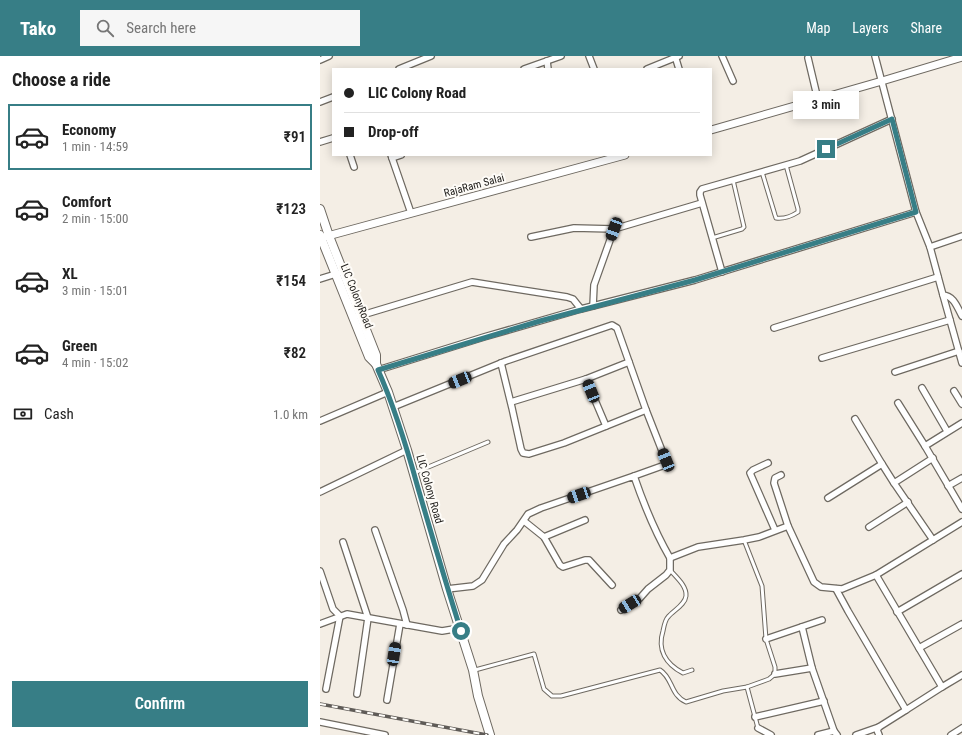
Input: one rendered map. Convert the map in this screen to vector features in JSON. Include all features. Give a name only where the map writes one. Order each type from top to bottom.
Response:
[{"type":"main road","points":[[320,209],[323,237]]},
{"type":"main road","name":"LIC ColonyRoad","points":[[323,237],[357,316],[370,357],[377,367]]},
{"type":"main road","name":"LIC Colony Road","points":[[377,367],[388,392],[407,450],[447,589],[473,670],[478,696],[490,735]]},
{"type":"street","points":[[320,60],[329,56]]},
{"type":"street","points":[[401,68],[430,56]]},
{"type":"street","points":[[527,68],[561,56]]},
{"type":"street","points":[[589,56],[594,68]]},
{"type":"street","points":[[649,68],[676,56],[679,68]]},
{"type":"street","points":[[722,56],[733,81]]},
{"type":"street","points":[[875,56],[916,212],[930,247],[962,363]]},
{"type":"street","points":[[712,130],[962,57]]},
{"type":"street","points":[[808,58],[818,100]]},
{"type":"street","points":[[547,61],[548,68]]},
{"type":"street","points":[[320,102],[332,97]]},
{"type":"street","points":[[722,272],[702,203],[700,192],[702,189],[800,161],[892,119]]},
{"type":"street","points":[[320,142],[332,138]]},
{"type":"street","points":[[350,156],[354,167]]},
{"type":"street","points":[[391,156],[411,213]]},
{"type":"street","name":"RajaRam Salai","points":[[323,237],[621,156]]},
{"type":"street","points":[[531,237],[574,228],[614,229],[702,203]]},
{"type":"street","points":[[377,367],[581,309],[722,272],[916,212]]},
{"type":"street","points":[[593,306],[594,285],[614,229]]},
{"type":"street","points":[[930,247],[962,236]]},
{"type":"street","points":[[320,279],[339,272]]},
{"type":"street","points":[[774,328],[938,277]]},
{"type":"street","points":[[357,316],[472,282],[567,297],[573,299],[581,309]]},
{"type":"street","points":[[943,295],[949,296],[952,299],[962,316]]},
{"type":"street","points":[[822,358],[950,320]]},
{"type":"street","points":[[393,407],[500,363],[612,324],[617,328],[628,362],[666,460],[665,464],[662,466],[541,508],[528,514],[524,521],[504,544],[482,580],[473,586],[447,589]]},
{"type":"street","points":[[895,372],[959,351]]},
{"type":"street","points":[[511,402],[586,379],[628,362]]},
{"type":"street","points":[[500,363],[511,402],[521,449],[524,453],[529,454],[536,452],[646,410]]},
{"type":"street","points":[[586,379],[606,426]]},
{"type":"street","points":[[922,388],[947,431]]},
{"type":"street","points":[[954,391],[962,404]]},
{"type":"street","points":[[320,421],[388,392]]},
{"type":"street","points":[[898,403],[933,458],[962,509]]},
{"type":"street","points":[[855,419],[894,483],[933,540]]},
{"type":"street","points":[[925,446],[962,423]]},
{"type":"street","points":[[320,492],[407,450]]},
{"type":"street","points":[[894,483],[933,458]]},
{"type":"street","points":[[768,463],[750,473],[775,530]]},
{"type":"street","points":[[828,498],[882,464]]},
{"type":"street","points":[[781,475],[775,478],[774,483],[788,526],[814,582],[821,587],[842,589],[876,575],[962,522]]},
{"type":"street","points":[[621,610],[640,598],[670,570],[670,558],[659,540],[634,476]]},
{"type":"street","points":[[948,486],[962,478]]},
{"type":"street","points":[[869,527],[908,502]]},
{"type":"street","points":[[544,537],[585,520]]},
{"type":"street","points":[[524,521],[544,537],[560,565],[563,567],[589,560],[612,585]]},
{"type":"street","points":[[670,558],[698,547],[759,537],[788,526]]},
{"type":"street","points":[[375,530],[407,625]]},
{"type":"street","points":[[343,542],[368,618],[356,694]]},
{"type":"street","points":[[320,571],[333,610],[340,616]]},
{"type":"street","points":[[897,612],[962,574]]},
{"type":"street","points":[[876,575],[942,687]]},
{"type":"street","points":[[836,589],[906,710]]},
{"type":"street","points":[[320,624],[347,614],[442,631],[460,628]]},
{"type":"street","points":[[326,689],[340,616]]},
{"type":"street","points":[[766,639],[822,620]]},
{"type":"street","points":[[387,700],[400,624]]},
{"type":"street","points":[[919,648],[962,624]]},
{"type":"street","points":[[802,626],[812,668],[836,733],[818,735]]},
{"type":"street","points":[[775,674],[812,668]]},
{"type":"street","points":[[856,735],[879,727],[962,675]]},
{"type":"street","points":[[755,717],[824,701]]},
{"type":"street","points":[[320,722],[385,735]]},
{"type":"street","points":[[879,727],[877,730],[879,735]]},
{"type":"street","points":[[758,728],[770,735]]},
{"type":"street","points":[[951,735],[962,728]]},
{"type":"lane","points":[[762,172],[776,218],[782,218],[798,212],[786,165]]},
{"type":"lane","points":[[712,238],[742,229],[744,227],[732,180]]},
{"type":"lane","points":[[414,474],[488,442]]},
{"type":"lane","points":[[473,670],[534,654],[544,689],[552,696],[561,696],[660,670],[665,673],[674,693],[679,699],[686,702],[769,679],[775,674],[775,667],[766,639],[762,586],[744,540]]},
{"type":"lane","points":[[670,570],[682,584],[686,595],[685,600],[668,617],[660,640],[661,650],[674,668],[683,673],[692,670]]},
{"type":"lane","points":[[747,686],[758,728]]},
{"type":"railway","points":[[320,704],[487,735]]},
{"type":"route","points":[[461,631],[447,589],[407,450],[388,392],[378,370],[581,309],[695,280],[916,212],[892,119],[826,149]]}]
